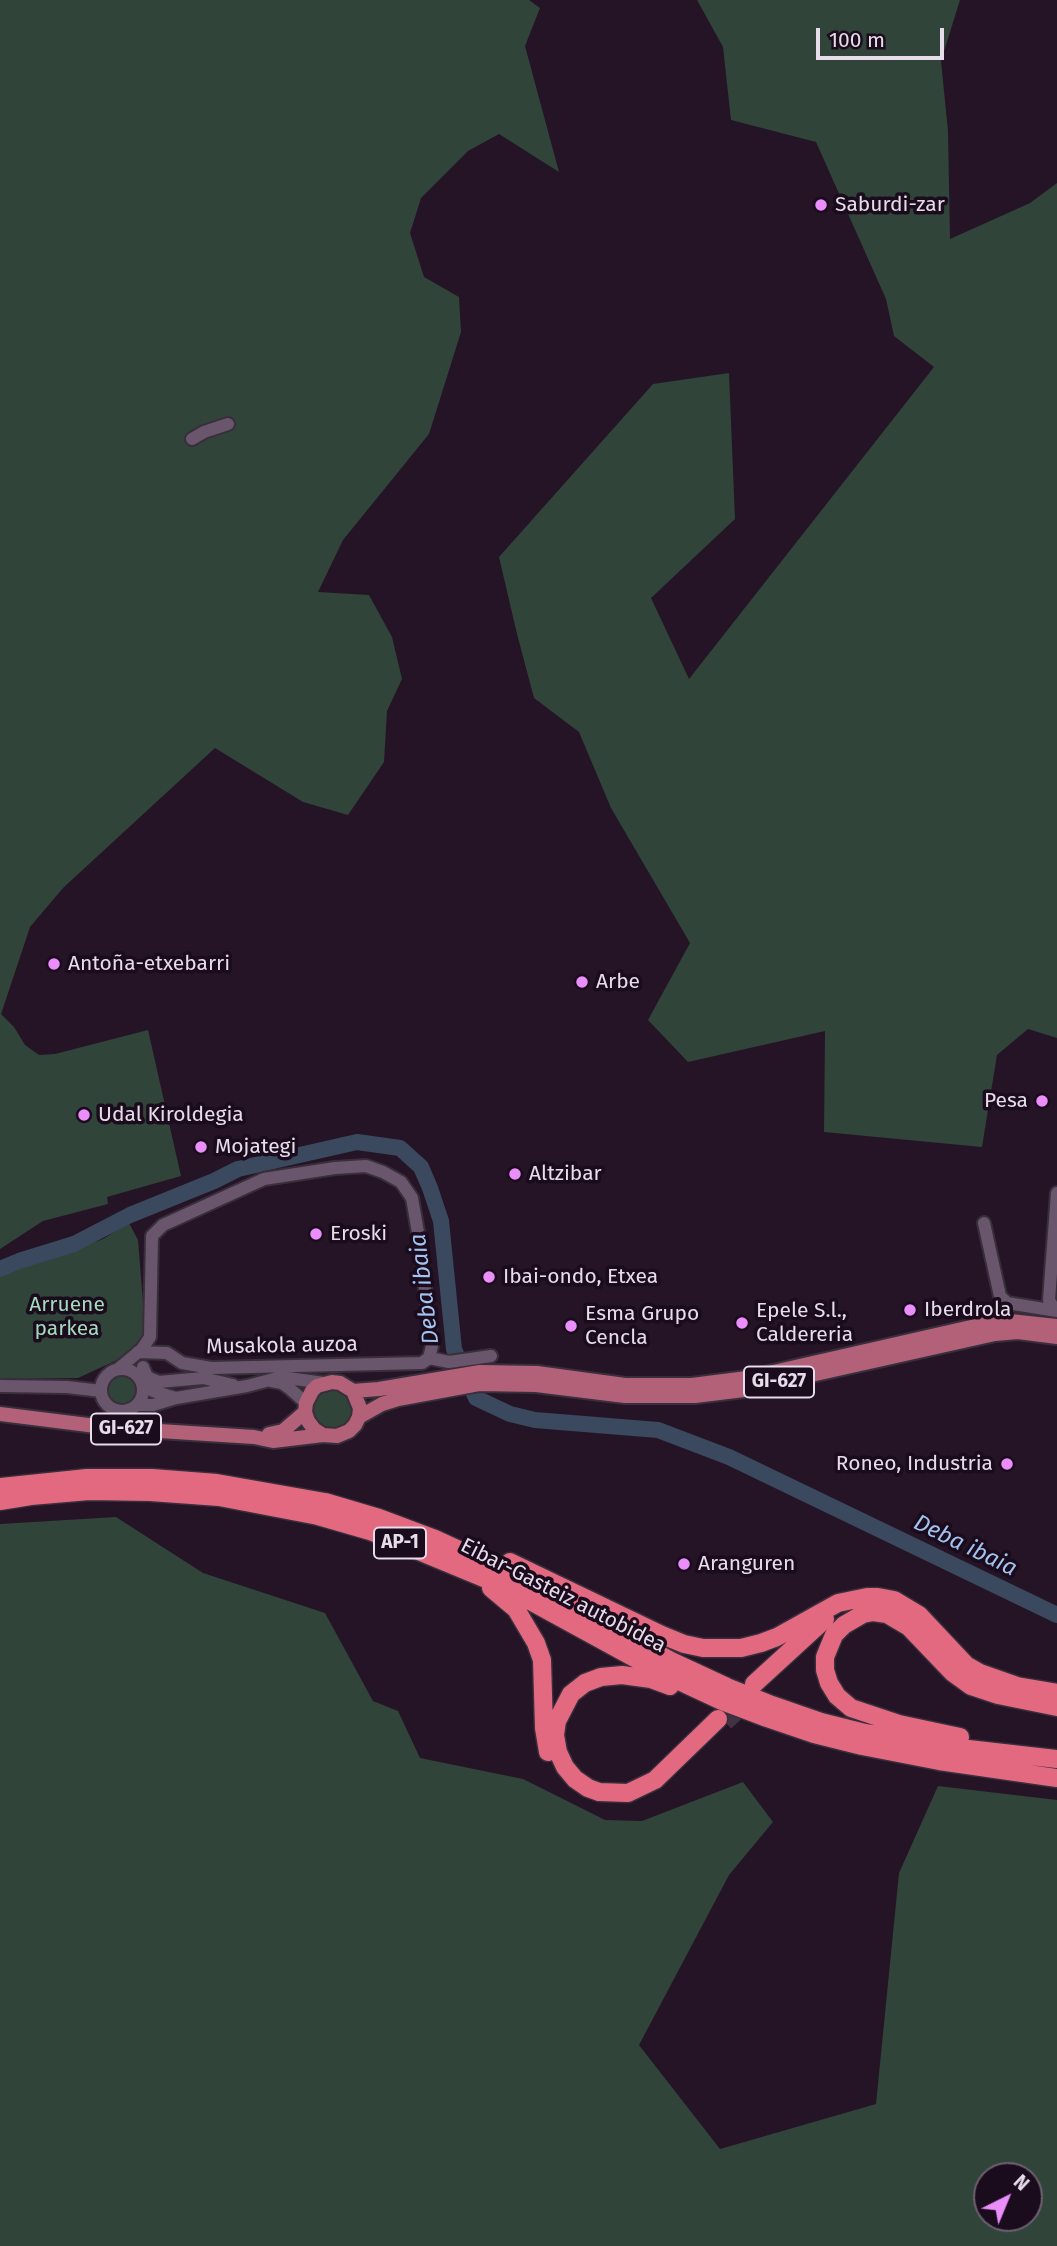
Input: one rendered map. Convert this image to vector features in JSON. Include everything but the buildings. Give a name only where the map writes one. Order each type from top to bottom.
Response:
[{"type":"highway","name":"Eibar-Gasteiz autobidea","points":[[0,1487],[87,1478],[152,1478],[216,1483],[325,1502],[435,1539],[507,1572],[671,1661],[772,1705],[821,1722],[865,1733],[951,1747],[1057,1759]]},
{"type":"highway","name":"Eibar-Gasteiz autobidea","points":[[0,1501],[89,1492],[150,1492],[219,1497],[331,1520],[370,1531],[503,1586],[664,1674],[767,1718],[862,1746],[939,1761],[1057,1778]]},
{"type":"highway","points":[[325,1502],[361,1507],[447,1535],[538,1574],[662,1635],[704,1648],[741,1648],[761,1643],[831,1606],[859,1607],[887,1614],[899,1620],[953,1673],[971,1686],[998,1696],[1057,1707]]},
{"type":"highway","points":[[475,1575],[516,1609],[532,1634],[542,1660],[547,1750],[562,1779],[585,1797],[596,1802],[622,1803],[647,1795],[667,1781],[722,1720],[655,1780],[628,1793],[599,1793],[575,1779],[565,1767],[558,1752],[555,1735],[562,1708],[571,1695],[585,1683],[601,1677],[622,1675],[651,1679],[715,1706],[767,1718]]},
{"type":"highway","points":[[1028,1754],[899,1724],[850,1708],[837,1696],[825,1670],[825,1657],[834,1635],[859,1607],[878,1597],[901,1603],[919,1615],[966,1664],[980,1673],[1017,1686],[1057,1693]]},
{"type":"highway","points":[[758,1686],[828,1628],[842,1618],[854,1614],[859,1607]]},
{"type":"main road","name":"GI-627","points":[[254,1437],[283,1431],[306,1407],[312,1391],[324,1383],[340,1382],[354,1391],[379,1390],[537,1373],[625,1385],[691,1385],[747,1378],[984,1324],[1010,1321],[1057,1326]]},
{"type":"main road","name":"GI-627","points":[[497,1378],[625,1396],[695,1396],[744,1390],[995,1334],[1039,1333],[1057,1337]]},
{"type":"main road","name":"GI-627","points":[[0,1414],[112,1429],[254,1437],[274,1441],[323,1434],[337,1436],[355,1425],[359,1417],[382,1404],[449,1383]]},
{"type":"main road","points":[[354,1391],[358,1399],[359,1417]]},
{"type":"main road","points":[[306,1407],[308,1422],[323,1434]]},
{"type":"street","points":[[192,439],[204,432],[228,425]]},
{"type":"street","points":[[182,1363],[177,1364],[160,1357],[147,1361],[142,1376],[143,1396],[138,1405],[130,1410],[117,1411],[106,1405],[100,1391],[103,1381],[146,1345],[151,1332],[152,1236],[163,1225],[264,1179],[366,1166],[401,1182],[412,1198],[432,1346],[429,1358]]},
{"type":"street","points":[[984,1223],[1000,1296],[1007,1303],[1056,1310],[1049,1300],[1057,1192]]},
{"type":"street","name":"Musakola auzoa","points":[[138,1352],[167,1353],[182,1363],[210,1368],[422,1363],[429,1358],[449,1362],[488,1356]]},
{"type":"street","points":[[118,1369],[131,1370],[159,1382],[203,1378],[240,1387]]},
{"type":"street","points":[[142,1376],[153,1391],[176,1398]]},
{"type":"street","name":"Musakola auzoa","points":[[138,1405],[153,1405],[281,1377],[324,1383]]},
{"type":"street","name":"Musakola auzoa","points":[[271,1381],[282,1383],[289,1388],[306,1407]]},
{"type":"street","points":[[0,1386],[67,1387],[100,1391]]},
{"type":"green space","points":[[0,0],[529,0],[540,8],[525,46],[559,172],[499,134],[468,151],[421,198],[410,233],[424,277],[459,297],[461,332],[429,434],[343,540],[318,592],[369,595],[392,637],[402,679],[387,711],[384,762],[348,815],[303,802],[215,748],[63,888],[30,927],[1,1014],[14,1027],[25,1045],[39,1055],[55,1054],[148,1030],[181,1176],[107,1197],[108,1204],[43,1221],[0,1249]]},
{"type":"green space","points":[[697,0],[960,0],[941,61],[948,131],[950,239],[1030,203],[1057,183],[1057,1038],[1028,1029],[997,1055],[982,1147],[824,1132],[825,1031],[688,1062],[648,1020],[690,943],[611,808],[579,732],[534,698],[517,634],[499,557],[653,384],[729,373],[735,519],[651,598],[689,679],[934,367],[894,336],[886,299],[816,142],[731,120],[723,47]]},
{"type":"green space","name":"Arruene parkea","points":[[129,1223],[138,1240],[146,1339],[130,1354],[78,1378],[0,1379],[0,1274],[45,1261],[103,1239]]},
{"type":"green space","points":[[122,1376],[128,1377],[136,1385],[136,1397],[128,1405],[122,1406],[116,1405],[108,1397],[107,1391],[108,1385],[116,1377]]},
{"type":"green space","points":[[326,1386],[348,1391],[355,1412],[348,1426],[334,1432],[314,1424],[309,1401]]},
{"type":"green space","points":[[116,1517],[203,1573],[325,1613],[373,1701],[398,1711],[420,1758],[523,1779],[605,1820],[642,1821],[743,1782],[773,1822],[729,1875],[639,2045],[720,2149],[876,2104],[899,1873],[938,1786],[1057,1800],[1057,2246],[0,2246],[0,1524]]},
{"type":"waterway","name":"Deba ibaia","points":[[0,1269],[74,1244],[130,1215],[238,1169],[357,1142],[400,1148],[421,1167],[441,1221],[454,1349],[476,1398],[510,1414],[535,1420],[658,1430],[729,1457],[1057,1615]]},
{"type":"tunnel","points":[[725,1722],[751,1698]]},
{"type":"place","name":"Saburdi-zar","points":[[821,205]]},
{"type":"place","name":"Antoña-etxebarri","points":[[54,964]]},
{"type":"place","name":"Arbe","points":[[582,982]]},
{"type":"place","name":"Pesa","points":[[1042,1101]]},
{"type":"place","name":"Udal Kiroldegia","points":[[84,1115]]},
{"type":"place","name":"Mojategi","points":[[201,1147]]},
{"type":"place","name":"Altzibar","points":[[515,1174]]},
{"type":"place","name":"Eroski","points":[[316,1234]]},
{"type":"place","name":"Ibai-ondo, Etxea","points":[[489,1277]]},
{"type":"place","name":"Iberdrola","points":[[910,1310]]},
{"type":"place","name":"Epele S.l., Caldereria","points":[[742,1323]]},
{"type":"place","name":"Esma Grupo Cencla","points":[[571,1326]]},
{"type":"place","name":"Roneo, Industria","points":[[1007,1464]]},
{"type":"place","name":"Aranguren","points":[[684,1564]]}]
